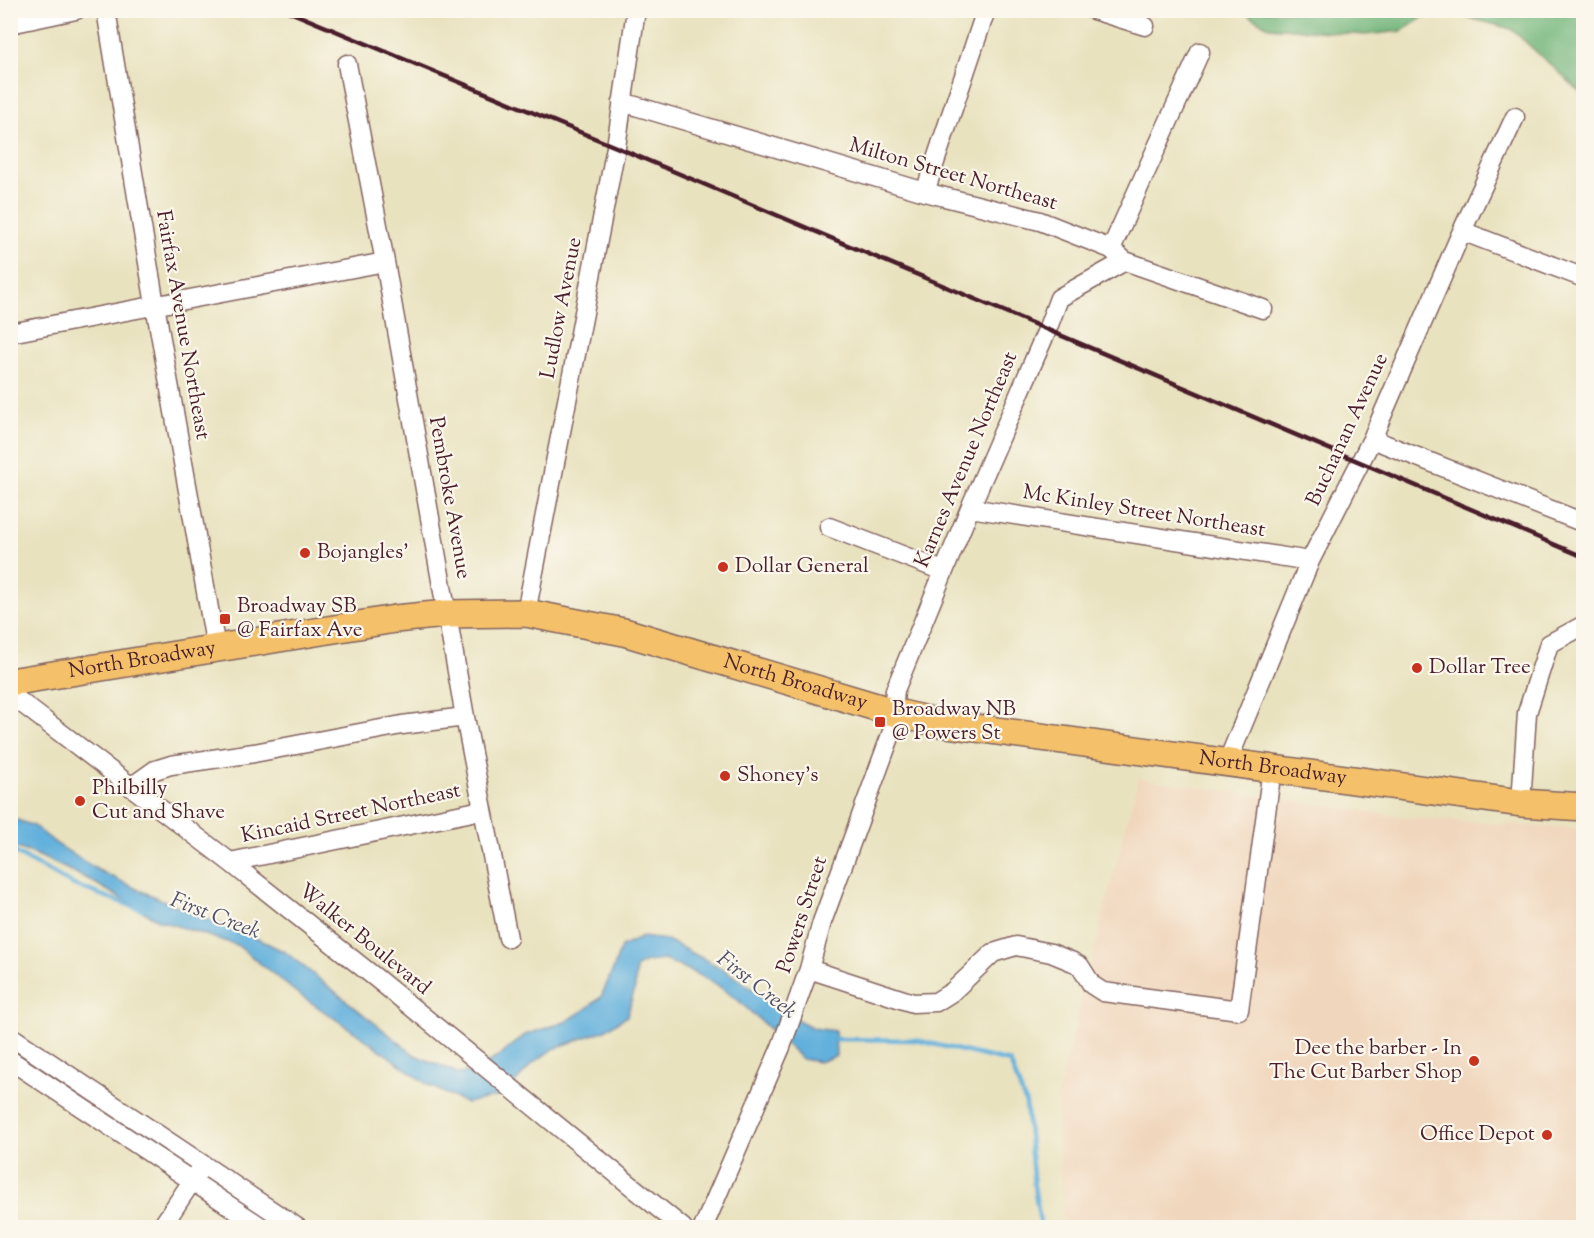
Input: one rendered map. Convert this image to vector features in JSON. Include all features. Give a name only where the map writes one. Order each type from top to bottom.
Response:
[{"type":"main road","name":"North Broadway","points":[[10,682],[395,619],[446,614],[526,613],[624,632],[893,712],[950,725],[1521,803],[1584,807]]},
{"type":"street","points":[[10,24],[76,10]]},
{"type":"street","name":"Fairfax Avenue Northeast","points":[[106,10],[155,305],[216,648]]},
{"type":"street","name":"Ludlow Avenue","points":[[526,613],[616,147],[636,10]]},
{"type":"street","points":[[925,192],[986,10]]},
{"type":"street","points":[[1093,10],[1145,26]]},
{"type":"street","points":[[1111,249],[1200,52]]},
{"type":"street","name":"Pembroke Avenue","points":[[348,64],[446,614],[508,938]]},
{"type":"street","name":"Milton Street Northeast","points":[[622,102],[925,192],[1040,221],[1111,249],[1125,261],[1263,309]]},
{"type":"street","name":"Buchanan Avenue","points":[[1227,763],[1310,561],[1372,439],[1462,231],[1515,117]]},
{"type":"street","points":[[1462,231],[1584,278]]},
{"type":"street","name":"Karnes Avenue Northeast","points":[[893,712],[895,690],[1059,298],[1125,261]]},
{"type":"street","points":[[10,333],[385,262]]},
{"type":"street","points":[[1372,439],[1584,523]]},
{"type":"street","name":"Mc Kinley Street Northeast","points":[[970,508],[1310,561]]},
{"type":"street","points":[[829,527],[943,572]]},
{"type":"street","points":[[1521,803],[1527,712],[1549,644],[1584,625]]},
{"type":"street","name":"Walker Boulevard","points":[[10,696],[20,701],[230,862],[683,1227]]},
{"type":"street","name":"Powers Street","points":[[703,1227],[794,1013],[822,922],[893,729],[893,712]]},
{"type":"street","points":[[131,787],[155,770],[171,765],[254,753],[402,725],[465,717]]},
{"type":"street","points":[[809,969],[913,1003],[936,1002],[952,992],[993,953],[1016,946],[1051,953],[1080,966],[1092,985],[1103,992],[1239,1010],[1272,770]]},
{"type":"street","name":"Kincaid Street Northeast","points":[[230,862],[482,810]]},
{"type":"street","points":[[10,1036],[298,1227]]},
{"type":"street","points":[[10,1060],[263,1227]]},
{"type":"street","points":[[161,1227],[203,1164]]},
{"type":"shaded area","points":[[1138,778],[1408,818],[1583,829],[1583,1227],[1063,1227],[1057,1099]]},
{"type":"green space","points":[[1241,11],[1433,11],[1402,31],[1365,35],[1269,27]]},
{"type":"green space","points":[[1443,11],[1583,11],[1583,94],[1511,29]]},
{"type":"water","name":"First Creek","points":[[11,818],[34,826],[58,845],[98,870],[139,890],[246,933],[285,952],[415,1055],[460,1074],[478,1069],[501,1055],[525,1035],[565,1022],[583,1011],[601,997],[621,947],[642,937],[667,940],[723,969],[798,1020],[813,1028],[835,1031],[836,1056],[819,1062],[802,1059],[739,1001],[713,982],[664,960],[646,962],[636,967],[635,988],[627,1016],[605,1030],[553,1049],[533,1063],[504,1095],[466,1103],[428,1085],[297,993],[237,945],[158,920],[88,879],[35,854],[11,846]]},
{"type":"waterway","name":"First Creek","points":[[10,849],[74,885],[142,910]]},
{"type":"waterway","name":"First Creek","points":[[831,1039],[916,1040],[1010,1062],[1026,1104],[1034,1186],[1041,1228]]},
{"type":"railway","points":[[285,10],[616,147],[1584,557]]},
{"type":"place","name":"Bojangles'","points":[[305,553]]},
{"type":"place","name":"Dollar General","points":[[723,567]]},
{"type":"place","name":"Broadway SB @ Fairfax Ave","points":[[225,619]]},
{"type":"place","name":"Dollar Tree","points":[[1417,668]]},
{"type":"place","name":"Broadway NB @ Powers St","points":[[880,722]]},
{"type":"place","name":"Shoney's","points":[[725,776]]},
{"type":"place","name":"Philbilly Cut and Shave","points":[[80,801]]},
{"type":"place","name":"Dee the barber - In The Cut Barber Shop","points":[[1474,1061]]},
{"type":"place","name":"Office Depot","points":[[1547,1135]]}]
